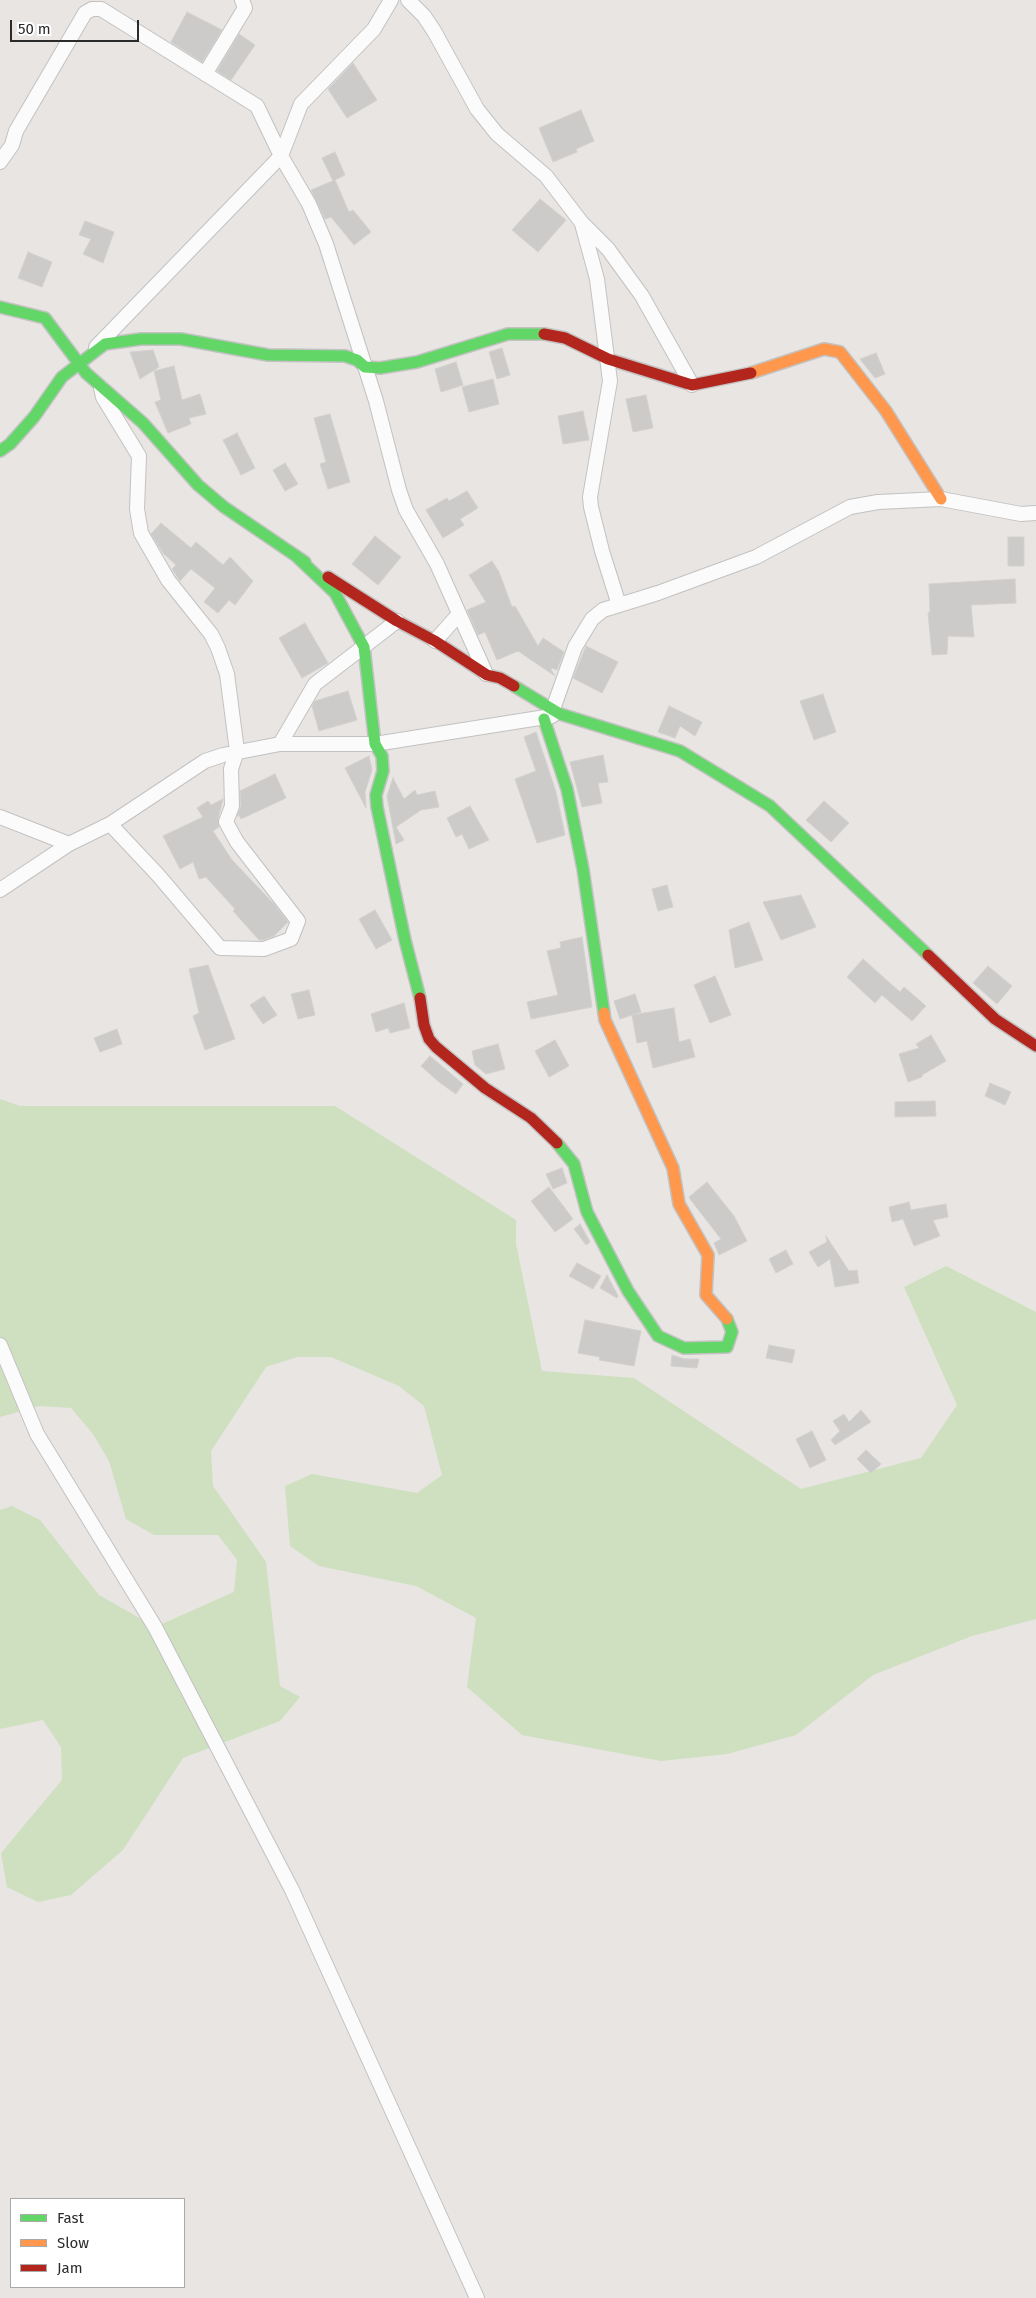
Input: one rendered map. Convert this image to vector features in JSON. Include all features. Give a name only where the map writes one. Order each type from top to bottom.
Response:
[{"type":"street","points":[[205,74],[245,8],[242,0]]},
{"type":"street","points":[[0,451],[10,444],[34,417],[62,377],[82,369],[280,156],[301,104],[374,29],[391,0]]},
{"type":"street","points":[[408,0],[424,16],[434,31],[477,110],[497,134],[546,176],[582,223],[608,249],[642,296],[692,385]]},
{"type":"street","points":[[0,162],[12,145],[16,131],[85,13],[92,9],[101,9],[258,106],[280,156],[309,204],[326,244],[365,367],[398,490],[406,510],[437,564],[487,675]]},
{"type":"street","points":[[582,223],[597,279],[608,359],[608,394],[590,497],[602,551],[619,605]]},
{"type":"street","points":[[0,307],[45,318],[82,369],[100,386],[103,397],[139,456],[136,509],[141,533],[168,580],[211,634],[227,674],[237,750],[231,769],[232,806],[226,822],[237,842],[298,921],[292,939],[264,949],[220,948],[158,875],[110,824]]},
{"type":"street","points":[[82,369],[105,344],[140,339],[181,338],[268,355],[345,356],[357,360],[365,367],[380,368],[417,362],[508,334],[538,333],[565,338],[608,359],[692,385],[762,371],[824,349],[840,352],[886,410],[940,500]]},
{"type":"street","points":[[82,369],[143,423],[198,485],[224,507],[397,621],[435,641],[487,675],[500,678],[552,714],[680,751],[770,806],[995,1019],[1036,1046]]},
{"type":"street","points":[[295,555],[336,593],[364,646],[375,744],[382,756],[382,771],[376,795],[377,807],[405,940],[422,1004],[424,1025],[429,1039],[485,1088],[531,1118],[550,1135],[574,1164],[590,1219],[628,1291],[658,1336],[684,1348],[706,1349],[727,1347],[732,1332],[726,1319],[706,1295],[708,1255],[679,1204],[673,1168],[605,1020],[583,869],[552,714],[575,646],[592,619],[603,610],[658,594],[756,557],[850,507],[878,502],[940,500],[1021,514],[1036,513]]},
{"type":"street","points":[[435,641],[459,614]]},
{"type":"street","points":[[280,744],[315,684],[397,621]]},
{"type":"street","points":[[0,890],[69,844],[110,824],[205,761],[237,750],[280,744],[375,744],[552,714]]},
{"type":"street","points":[[0,817],[69,844]]},
{"type":"street","points":[[0,1345],[37,1434],[155,1627],[292,1890],[477,2298]]},
{"type":"green space","points":[[0,1099],[20,1106],[335,1106],[516,1220],[516,1244],[542,1371],[634,1378],[801,1489],[921,1458],[957,1405],[904,1287],[946,1266],[1036,1312],[1036,1619],[972,1636],[873,1675],[796,1735],[727,1754],[661,1761],[522,1735],[467,1687],[476,1618],[416,1586],[319,1566],[290,1546],[285,1486],[312,1474],[417,1493],[442,1475],[424,1406],[399,1386],[331,1357],[297,1357],[266,1367],[211,1451],[213,1486],[266,1562],[280,1686],[300,1697],[280,1721],[183,1758],[123,1850],[71,1895],[38,1902],[7,1887],[1,1853],[62,1780],[61,1747],[43,1720],[0,1729],[0,1510],[12,1506],[40,1520],[99,1595],[155,1627],[234,1592],[237,1560],[218,1535],[154,1535],[126,1519],[109,1461],[93,1434],[71,1408],[39,1406],[0,1417]]},
{"type":"building","points":[[187,12],[222,30],[202,62],[171,42]]},
{"type":"building","points":[[239,34],[255,45],[231,80],[217,71]]},
{"type":"building","points":[[353,63],[377,100],[347,118],[328,89]]},
{"type":"building","points":[[581,110],[594,141],[576,149],[577,152],[553,162],[539,128]]},
{"type":"building","points":[[335,152],[345,175],[333,181],[322,158]]},
{"type":"building","points":[[335,180],[349,212],[353,210],[371,232],[354,245],[331,217],[325,219],[311,190]]},
{"type":"building","points":[[540,199],[566,220],[538,252],[512,230]]},
{"type":"building","points":[[85,221],[114,232],[103,263],[83,254],[91,239],[79,235]]},
{"type":"building","points":[[28,252],[52,262],[42,287],[18,278]]},
{"type":"building","points":[[502,348],[510,375],[497,379],[489,352]]},
{"type":"building","points":[[153,350],[159,367],[140,379],[130,352]]},
{"type":"building","points":[[876,353],[885,374],[875,378],[860,359]]},
{"type":"building","points":[[456,362],[463,385],[441,392],[435,369]]},
{"type":"building","points":[[174,366],[182,400],[200,394],[206,414],[189,418],[191,424],[168,433],[155,402],[161,400],[154,371]]},
{"type":"building","points":[[493,379],[499,404],[469,412],[462,387]]},
{"type":"building","points":[[646,395],[653,428],[633,432],[626,399]]},
{"type":"building","points":[[583,411],[589,440],[563,444],[558,416]]},
{"type":"building","points":[[330,414],[350,482],[328,489],[320,464],[326,462],[314,418]]},
{"type":"building","points":[[237,433],[255,468],[241,475],[223,440]]},
{"type":"building","points":[[285,463],[298,484],[285,491],[273,470]]},
{"type":"building","points":[[467,491],[478,508],[460,519],[464,525],[443,538],[426,510],[447,498],[449,501]]},
{"type":"building","points":[[161,523],[191,548],[196,542],[223,565],[230,557],[253,581],[235,605],[229,600],[218,613],[204,602],[215,588],[191,569],[180,581],[172,569],[176,565],[163,553],[151,534]]},
{"type":"building","points":[[375,536],[401,557],[378,585],[352,564]]},
{"type":"building","points":[[1008,537],[1024,537],[1024,566],[1008,566]]},
{"type":"building","points":[[492,561],[499,572],[512,607],[515,606],[538,646],[543,638],[564,652],[557,670],[552,668],[551,670],[555,676],[518,651],[497,660],[485,632],[478,635],[467,610],[486,602],[469,575]]},
{"type":"building","points":[[1015,579],[1016,603],[971,605],[974,637],[948,636],[947,654],[932,655],[928,613],[930,612],[929,584]]},
{"type":"building","points":[[305,623],[328,663],[302,678],[279,638]]},
{"type":"building","points":[[586,646],[618,662],[602,693],[573,678]]},
{"type":"building","points":[[348,691],[357,720],[319,731],[312,706],[315,701]]},
{"type":"building","points":[[823,694],[836,732],[814,740],[800,701]]},
{"type":"building","points":[[669,706],[702,722],[695,736],[680,726],[675,738],[658,732]]},
{"type":"building","points":[[536,732],[556,792],[565,835],[537,843],[515,779],[536,771],[524,737]]},
{"type":"building","points":[[603,755],[608,782],[598,783],[602,803],[582,807],[570,762]]},
{"type":"building","points":[[369,756],[372,770],[365,792],[366,808],[345,768]]},
{"type":"building","points":[[275,774],[286,798],[241,819],[239,815],[237,816],[241,806],[240,791]]},
{"type":"building","points":[[393,778],[404,799],[415,790],[417,795],[435,791],[439,807],[421,810],[396,827],[404,840],[396,844],[387,796]]},
{"type":"building","points":[[223,799],[218,819],[219,827],[213,831],[232,860],[274,904],[288,922],[274,936],[263,940],[259,940],[233,911],[235,909],[206,877],[199,879],[193,862],[180,869],[163,836],[203,817],[197,808],[208,801],[211,805]]},
{"type":"building","points":[[824,801],[849,823],[831,842],[806,820]]},
{"type":"building","points":[[470,806],[489,840],[469,849],[462,834],[456,837],[447,818]]},
{"type":"building","points":[[667,885],[673,907],[658,911],[652,889]]},
{"type":"building","points":[[801,895],[816,927],[781,940],[763,902]]},
{"type":"building","points":[[375,910],[392,940],[376,949],[359,919]]},
{"type":"building","points":[[749,922],[763,960],[735,968],[729,930]]},
{"type":"building","points":[[582,937],[592,1007],[531,1019],[527,1002],[558,995],[547,951],[561,948],[560,942]]},
{"type":"building","points":[[863,959],[900,992],[904,987],[926,1006],[912,1021],[882,995],[875,1003],[847,977]]},
{"type":"building","points":[[208,965],[235,1039],[205,1050],[193,1016],[199,1013],[189,969]]},
{"type":"building","points":[[988,966],[1012,986],[997,1004],[973,983]]},
{"type":"building","points":[[715,976],[731,1015],[710,1023],[694,985]]},
{"type":"building","points":[[309,990],[315,1015],[298,1019],[291,994]]},
{"type":"building","points":[[635,994],[641,1012],[620,1019],[614,1001]]},
{"type":"building","points":[[264,996],[277,1015],[263,1024],[250,1005]]},
{"type":"building","points":[[404,1003],[410,1028],[390,1033],[388,1028],[376,1032],[371,1014]]},
{"type":"building","points":[[674,1008],[679,1042],[690,1039],[695,1057],[653,1068],[647,1041],[637,1043],[632,1015]]},
{"type":"building","points":[[117,1029],[122,1044],[100,1052],[94,1038]]},
{"type":"building","points":[[931,1035],[946,1061],[922,1075],[922,1077],[908,1082],[899,1054],[919,1048],[916,1044]]},
{"type":"building","points":[[555,1040],[569,1066],[549,1077],[535,1051]]},
{"type":"building","points":[[498,1044],[505,1069],[486,1074],[475,1065],[472,1051]]},
{"type":"building","points":[[430,1056],[463,1084],[456,1094],[421,1066]]},
{"type":"building","points":[[990,1083],[1011,1092],[1005,1105],[985,1096]]},
{"type":"building","points":[[935,1101],[936,1116],[895,1117],[895,1102]]},
{"type":"building","points":[[562,1168],[567,1183],[553,1189],[546,1174]]},
{"type":"building","points":[[707,1182],[734,1216],[747,1241],[719,1255],[714,1243],[721,1239],[689,1197]]},
{"type":"building","points":[[549,1187],[573,1219],[555,1232],[531,1201]]},
{"type":"building","points":[[909,1202],[911,1210],[946,1204],[948,1217],[933,1220],[940,1236],[914,1246],[903,1219],[892,1222],[889,1207]]},
{"type":"building","points":[[580,1224],[590,1242],[586,1245],[574,1229]]},
{"type":"building","points":[[826,1236],[849,1271],[857,1270],[859,1283],[835,1287],[830,1259],[818,1267],[809,1252],[827,1242]]},
{"type":"building","points":[[786,1250],[793,1264],[776,1273],[769,1259]]},
{"type":"building","points":[[577,1263],[601,1276],[593,1289],[569,1276]]},
{"type":"building","points":[[607,1275],[618,1296],[617,1298],[600,1288]]},
{"type":"building","points":[[585,1320],[641,1331],[634,1366],[599,1360],[600,1357],[578,1353]]},
{"type":"building","points":[[769,1345],[795,1350],[792,1363],[766,1358]]},
{"type":"building","points":[[672,1355],[684,1359],[699,1359],[697,1368],[671,1366]]},
{"type":"building","points":[[861,1410],[871,1422],[835,1445],[831,1440],[840,1431],[833,1421],[844,1414],[849,1422]]},
{"type":"building","points":[[812,1431],[826,1460],[810,1468],[796,1439]]},
{"type":"building","points":[[866,1450],[881,1464],[871,1473],[857,1459]]},
{"type":"traffic: fast","points":[[0,307],[45,318],[86,373],[143,423],[198,485],[224,507],[305,562]]},
{"type":"traffic: fast","points":[[0,451],[10,444],[34,417],[62,377],[105,344],[141,339],[181,339],[268,355],[345,356],[357,360],[365,367],[380,368],[417,362],[508,334],[544,334]]},
{"type":"traffic: fast","points":[[295,555],[335,593],[364,647],[375,744],[382,756],[383,771],[376,795],[377,807],[405,940],[420,998]]},
{"type":"traffic: fast","points":[[514,686],[560,714],[680,751],[770,806],[928,955]]},
{"type":"traffic: fast","points":[[544,719],[567,789],[583,869],[604,1013]]},
{"type":"traffic: fast","points":[[557,1143],[574,1164],[587,1212],[628,1291],[658,1336],[684,1348],[727,1347],[732,1332],[727,1319]]},
{"type":"traffic: slow","points":[[751,373],[824,349],[840,352],[886,411],[941,499]]},
{"type":"traffic: slow","points":[[604,1013],[605,1020],[673,1168],[679,1204],[708,1255],[706,1295],[727,1319]]},
{"type":"traffic: jam","points":[[544,334],[565,338],[608,359],[692,385],[751,373]]},
{"type":"traffic: jam","points":[[328,577],[397,621],[435,641],[487,675],[500,678],[514,686]]},
{"type":"traffic: jam","points":[[928,955],[995,1019],[1036,1046]]},
{"type":"traffic: jam","points":[[420,998],[424,1025],[429,1039],[436,1047],[485,1088],[531,1118],[557,1143]]}]
